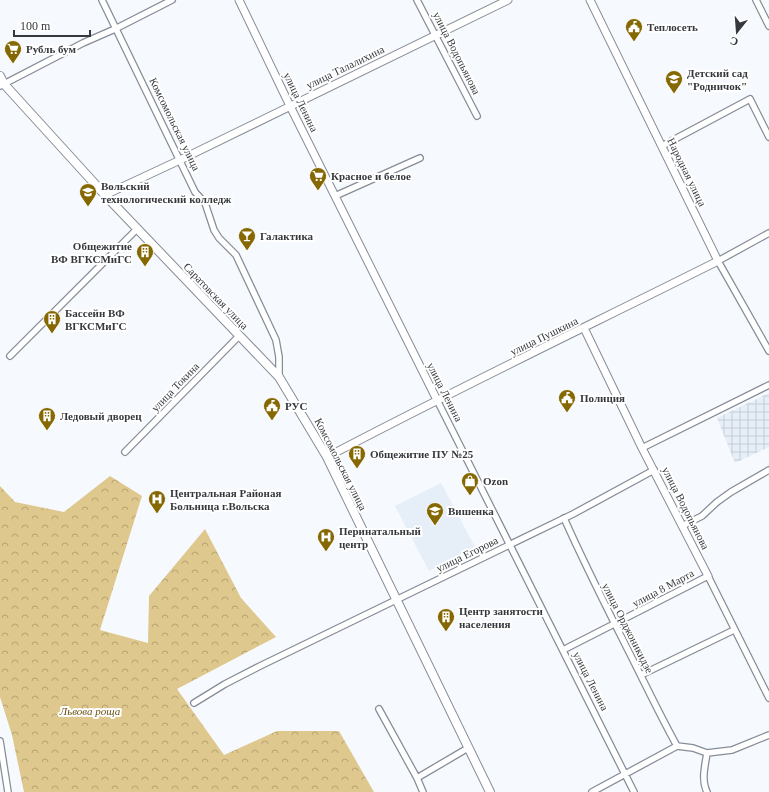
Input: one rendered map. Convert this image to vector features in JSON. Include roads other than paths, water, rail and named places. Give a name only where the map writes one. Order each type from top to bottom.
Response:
[{"type":"main road","name":"Саратовская улица","points":[[0,76],[1,84],[104,195],[279,377]]},
{"type":"main road","name":"Комсомольская улица","points":[[279,377],[327,457],[490,792]]},
{"type":"street","name":"Комсомольская улица","points":[[102,0],[195,192],[205,203],[214,230],[219,238],[236,255],[276,340],[280,357],[279,377]]},
{"type":"street","points":[[1,84],[83,43],[116,29],[172,0]]},
{"type":"street","name":"улица Ленина","points":[[239,0],[290,106],[634,792]]},
{"type":"street","name":"улица Водопьянова","points":[[417,0],[477,116]]},
{"type":"street","name":"улица Талалихина","points":[[104,195],[180,160],[508,0]]},
{"type":"street","name":"Народная улица","points":[[590,0],[718,260],[769,352]]},
{"type":"street","points":[[756,0],[769,24]]},
{"type":"street","points":[[662,146],[750,99],[769,137]]},
{"type":"street","points":[[335,196],[420,158]]},
{"type":"street","points":[[10,356],[138,229]]},
{"type":"street","name":"улица Пушкина","points":[[327,457],[437,400],[718,260],[769,232]]},
{"type":"street","name":"улица Водопьянова","points":[[584,328],[642,448],[769,698]]},
{"type":"street","name":"улица Токина","points":[[125,452],[239,336]]},
{"type":"street","points":[[642,448],[769,385]]},
{"type":"street","name":"улица Егорова","points":[[194,703],[225,684],[286,653],[564,518],[654,470]]},
{"type":"street","points":[[682,526],[702,516],[730,492],[769,470]]},
{"type":"street","name":"улица Орджоникидзе","points":[[564,518],[586,568],[641,675],[659,714],[677,746]]},
{"type":"street","name":"улица 8 Марта","points":[[563,650],[708,576]]},
{"type":"street","points":[[641,675],[734,630]]},
{"type":"street","points":[[379,709],[417,778],[423,792]]},
{"type":"street","points":[[592,792],[677,746],[692,748],[707,753],[732,750],[769,735]]},
{"type":"street","points":[[0,741],[6,792]]},
{"type":"street","points":[[417,778],[468,748]]},
{"type":"street","points":[[706,789],[704,771],[707,753]]},
{"type":"place","name":"Теплосеть","points":[[634,42]]},
{"type":"place","name":"Рубль бум","points":[[13,64]]},
{"type":"place","name":"Детский сад \"Родничок\"","points":[[674,94]]},
{"type":"place","name":"Красное и белое","points":[[318,191]]},
{"type":"place","name":"Вольский технологический колледж","points":[[88,207]]},
{"type":"place","name":"Галактика","points":[[247,251]]},
{"type":"place","name":"Общежитие ВФ ВГКСМиГС","points":[[145,267]]},
{"type":"place","name":"Бассейн ВФ ВГКСМиГС","points":[[52,334]]},
{"type":"place","name":"Полиция","points":[[567,413]]},
{"type":"place","name":"РУС","points":[[272,421]]},
{"type":"place","name":"Ледовый дворец","points":[[47,431]]},
{"type":"place","name":"Общежитие ПУ №25","points":[[357,469]]},
{"type":"place","name":"Ozon","points":[[470,496]]},
{"type":"place","name":"Центральная Районая Больница г.Вольска","points":[[157,514]]},
{"type":"place","name":"Вишенка","points":[[435,526]]},
{"type":"place","name":"Перинатальный центр","points":[[326,552]]},
{"type":"place","name":"Центр занятости населения","points":[[446,632]]},
{"type":"park label","name":"Львова роща","points":[[90,711]]}]
